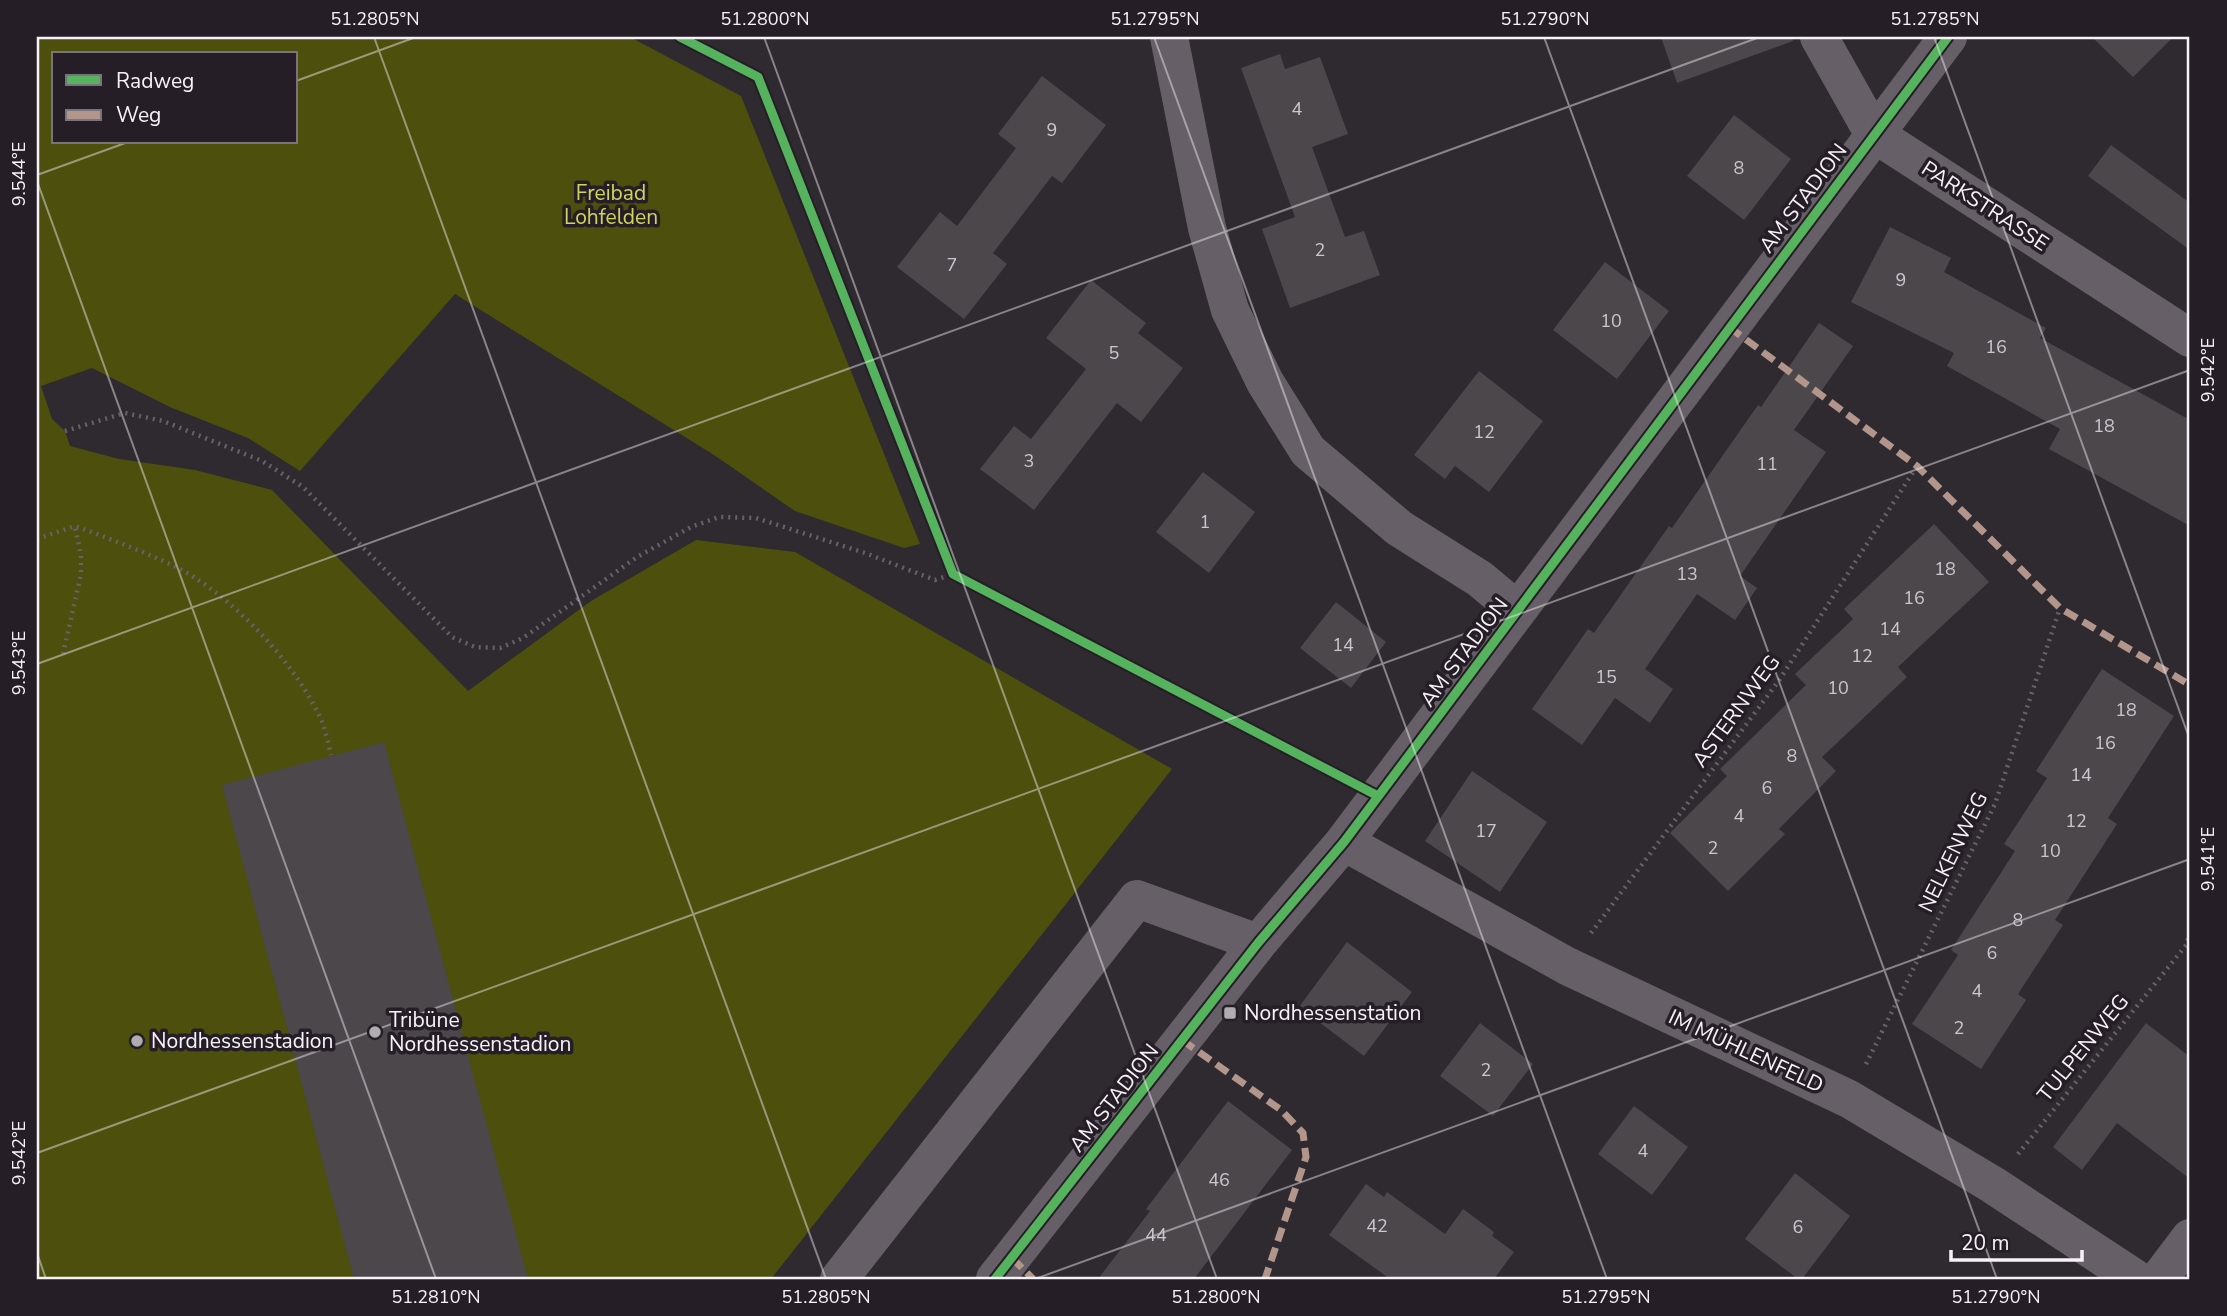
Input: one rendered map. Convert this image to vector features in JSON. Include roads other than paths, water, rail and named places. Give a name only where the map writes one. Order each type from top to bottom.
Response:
[{"type":"street","points":[[1169,37],[1207,228],[1230,310],[1265,382],[1308,451],[1399,528],[1480,579],[1517,610]]},
{"type":"street","name":"PARKSTRASSE","points":[[1819,37],[1873,133],[2190,338]]},
{"type":"street","name":"AM STADION","points":[[995,1279],[1258,943],[1345,842],[1873,133],[1948,37]]},
{"type":"street","name":"IM MÜHLENFELD","points":[[1345,842],[1567,966],[1849,1099],[1993,1185],[2136,1279]]},
{"type":"street","points":[[839,1279],[1137,899],[1258,943]]},
{"type":"street","points":[[2159,1279],[2190,1238]]},
{"type":"place","name":"Nordhessenstation","points":[[1230,1013]]},
{"type":"place","name":"Tribüne Nordhessenstadion","points":[[375,1032]]},
{"type":"place","name":"Nordhessenstadion","points":[[137,1041]]},
{"type":"park label","name":"Freibad Lohfelden","points":[[611,205]]}]
